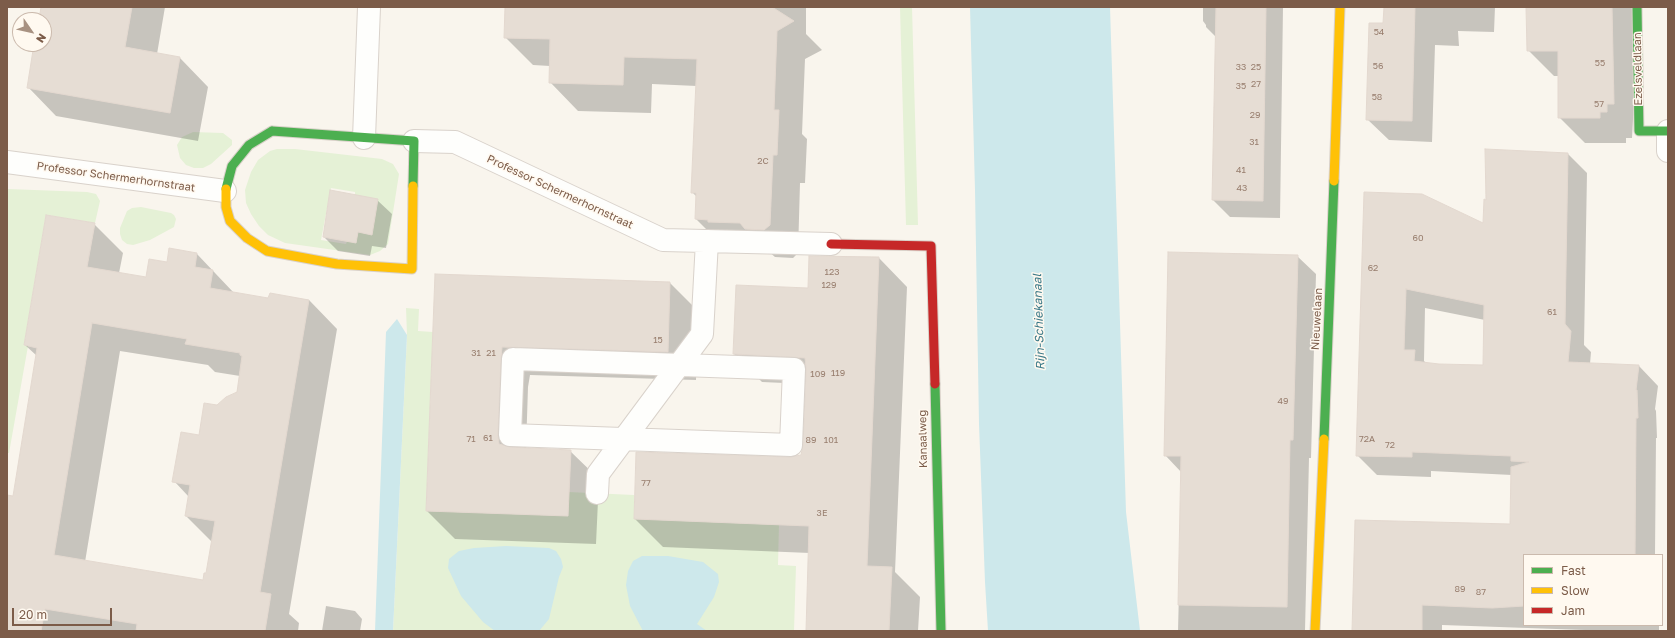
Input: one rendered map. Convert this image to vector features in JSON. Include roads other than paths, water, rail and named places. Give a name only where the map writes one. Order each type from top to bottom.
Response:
[{"type":"street","points":[[364,138],[369,7]]},
{"type":"street","name":"Nieuwelaan","points":[[1315,631],[1333,228],[1340,7]]},
{"type":"street","name":"Ezelsveldlaan","points":[[1638,7],[1639,131],[1668,132]]},
{"type":"street","points":[[272,131],[414,141],[412,269],[337,264],[267,251],[247,238],[230,221],[226,207],[225,191],[232,166],[249,145],[272,131]]},
{"type":"street","points":[[1668,132],[1668,151]]},
{"type":"street","name":"Professor Schermerhornstraat","points":[[414,141],[455,142],[663,240],[931,246]]},
{"type":"street","name":"Professor Schermerhornstraat","points":[[7,162],[225,191]]},
{"type":"street","points":[[597,493],[598,474],[702,334],[707,242]]},
{"type":"street","name":"Kanaalweg","points":[[931,246],[941,631]]},
{"type":"street","points":[[513,359],[794,369],[791,446],[625,439],[510,435],[513,359]]},
{"type":"water","name":"Rijn-Schiekanaal","points":[[970,7],[1110,7],[1126,512],[1140,631],[988,631],[979,424]]},
{"type":"water","points":[[397,319],[407,335],[393,631],[375,631],[386,332]]},
{"type":"water","points":[[506,546],[549,548],[556,551],[561,559],[563,567],[559,577],[549,619],[539,631],[495,631],[483,622],[461,596],[448,568],[449,559],[459,551],[474,548]]},
{"type":"water","points":[[642,556],[668,556],[703,562],[718,574],[719,582],[714,597],[697,624],[707,631],[643,631],[630,606],[626,585],[628,571],[633,561]]}]
